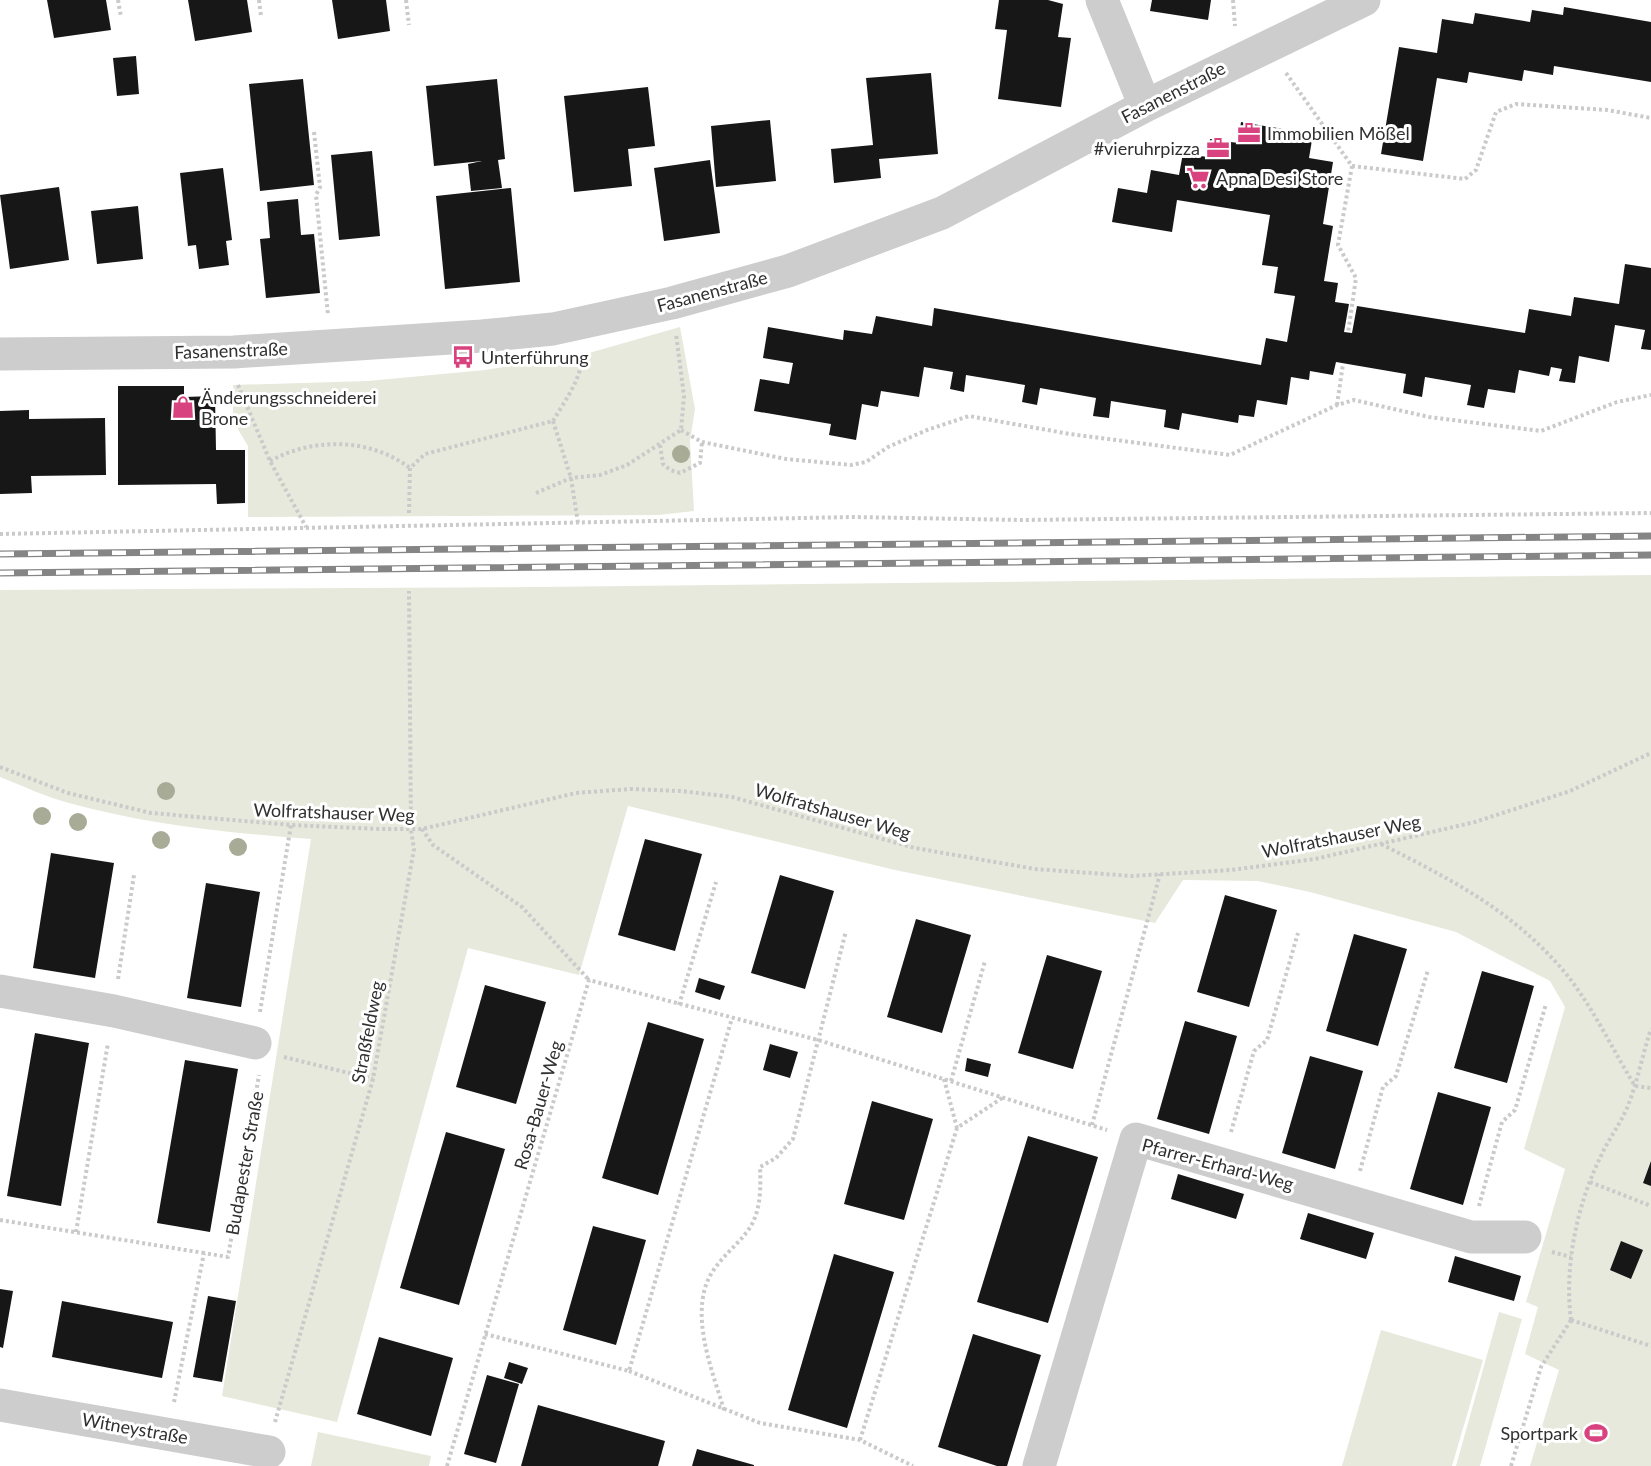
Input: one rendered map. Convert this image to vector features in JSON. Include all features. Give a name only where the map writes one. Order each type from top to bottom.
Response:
[{"type":"street","points":[[1102,0],[1145,106]]},
{"type":"street","name":"Fasanenstraße","points":[[0,354],[234,352],[483,336],[578,324],[672,303],[788,271],[942,213],[1145,106],[1364,0]]},
{"type":"street","points":[[0,992],[114,1011],[259,1047]]},
{"type":"street","name":"Pfarrer-Erhard-Weg","points":[[1039,1466],[1136,1139],[1471,1237],[1525,1237]]},
{"type":"street","name":"Witneystraße","points":[[0,1405],[269,1452]]},
{"type":"path","points":[[118,0],[121,17]]},
{"type":"path","points":[[259,0],[261,16]]},
{"type":"path","points":[[406,0],[408,25]]},
{"type":"path","points":[[1233,0],[1234,22]]},
{"type":"path","points":[[1266,46],[1352,166],[1338,245],[1356,278],[1348,333]]},
{"type":"path","points":[[1352,166],[1466,179],[1476,170],[1496,112],[1516,104],[1607,110],[1651,118]]},
{"type":"path","points":[[314,132],[320,187],[316,195],[331,346]]},
{"type":"path","points":[[536,493],[571,478],[600,475],[627,465],[681,430],[684,396],[672,303]]},
{"type":"path","points":[[578,324],[583,363],[553,421],[571,478],[578,523]]},
{"type":"path","points":[[234,352],[234,377],[270,461],[306,527]]},
{"type":"path","points":[[1337,405],[1343,364]]},
{"type":"path","points":[[681,430],[702,442],[786,459],[851,465],[866,462],[888,447],[927,429],[969,416],[1070,434],[1230,455],[1337,405],[1354,400],[1429,417],[1541,431],[1617,402],[1651,395]]},
{"type":"path","points":[[409,513],[410,468],[425,454],[553,421]]},
{"type":"path","points":[[660,445],[663,464],[670,470],[680,473],[700,463],[702,442]]},
{"type":"path","points":[[270,461],[300,448],[342,444],[364,446],[382,452],[397,458],[410,468]]},
{"type":"path","points":[[0,534],[853,517],[1022,520],[1651,513]]},
{"type":"path","name":"Straßfeldweg","points":[[269,1452],[276,1417],[373,1079],[414,849],[411,830],[409,591]]},
{"type":"path","name":"Wolfratshauser Weg","points":[[0,767],[68,793],[151,813],[291,825],[411,830],[576,793],[630,789],[681,791],[732,797],[915,848],[1035,869],[1132,876],[1231,870],[1315,859],[1475,822],[1570,791],[1651,753]]},
{"type":"path","name":"Budapester Straße","points":[[164,1434],[178,1389],[204,1253],[228,1257],[291,825]]},
{"type":"path","points":[[422,829],[433,845],[522,907],[588,980],[818,1040],[1136,1139]]},
{"type":"path","points":[[1381,844],[1477,894],[1531,937],[1563,970],[1635,1086]]},
{"type":"path","points":[[1092,1125],[1160,874]]},
{"type":"path","points":[[76,1232],[135,875]]},
{"type":"path","points":[[679,1005],[716,882]]},
{"type":"path","points":[[724,1410],[702,1324],[705,1288],[723,1256],[747,1232],[761,1197],[760,1167],[776,1158],[792,1139],[846,931]]},
{"type":"path","points":[[1222,1163],[1254,1051],[1267,1040],[1298,933]]},
{"type":"path","points":[[951,1081],[985,961]]},
{"type":"path","points":[[1351,1202],[1383,1087],[1396,1076],[1428,970]]},
{"type":"path","name":"Rosa-Bauer-Weg","points":[[447,1466],[588,980]]},
{"type":"path","points":[[1471,1237],[1502,1122],[1515,1110],[1546,1004]]},
{"type":"path","points":[[629,1371],[732,1018]]},
{"type":"path","points":[[1511,1466],[1541,1367],[1571,1320],[1568,1295],[1571,1257],[1590,1182],[1600,1156],[1628,1106],[1651,1029]]},
{"type":"path","points":[[259,1047],[373,1079]]},
{"type":"path","points":[[860,1440],[957,1128],[944,1079]]},
{"type":"path","points":[[1635,1086],[1651,1088]]},
{"type":"path","points":[[957,1128],[1003,1097]]},
{"type":"path","points":[[1590,1182],[1651,1206]]},
{"type":"path","points":[[0,1220],[204,1253]]},
{"type":"path","points":[[1571,1320],[1651,1346]]},
{"type":"path","points":[[485,1334],[629,1371],[760,1423],[860,1440],[913,1466]]},
{"type":"shaded area","points":[[680,327],[695,409],[690,441],[694,511],[658,515],[248,517],[248,446],[233,421],[233,385],[368,381],[485,370],[589,353]]},
{"type":"shaded area","points":[[1651,575],[1651,1466],[1530,1466],[1559,1370],[1525,1354],[1538,1307],[1526,1302],[1565,1169],[1524,1149],[1565,1007],[1550,981],[1456,932],[1310,892],[1258,881],[1183,880],[1155,923],[895,870],[628,806],[579,975],[468,948],[337,1422],[222,1396],[311,839],[219,831],[129,817],[60,801],[0,777],[0,590],[537,587]]},
{"type":"shaded area","points":[[1499,1312],[1522,1319],[1480,1466],[1456,1466]]},
{"type":"shaded area","points":[[1381,1330],[1483,1360],[1452,1466],[1342,1466]]},
{"type":"shaded area","points":[[318,1432],[431,1456],[429,1466],[311,1466]]},
{"type":"building","points":[[47,0],[106,0],[111,30],[54,38]]},
{"type":"building","points":[[188,0],[247,0],[252,32],[195,41]]},
{"type":"building","points":[[332,0],[386,0],[390,31],[338,39]]},
{"type":"building","points":[[999,0],[1048,0],[1063,4],[1058,37],[1071,38],[1061,107],[998,99],[1007,30],[995,29]]},
{"type":"building","points":[[1152,0],[1211,0],[1208,20],[1150,11]]},
{"type":"building","points":[[1564,7],[1651,22],[1651,82],[1554,66],[1553,75],[1524,70],[1522,81],[1469,72],[1467,83],[1437,78],[1423,161],[1381,154],[1399,47],[1437,53],[1442,19],[1473,24],[1475,13],[1530,22],[1532,10],[1563,15]]},
{"type":"building","points":[[136,56],[139,94],[117,96],[113,58]]},
{"type":"building","points":[[931,73],[938,154],[879,159],[881,178],[834,183],[831,149],[873,145],[866,78]]},
{"type":"building","points":[[303,79],[314,185],[260,191],[249,84]]},
{"type":"building","points":[[497,79],[505,159],[498,160],[502,188],[471,191],[468,164],[482,161],[434,166],[426,86]]},
{"type":"building","points":[[648,87],[655,146],[628,149],[632,186],[574,192],[564,96]]},
{"type":"building","points":[[770,120],[776,181],[716,187],[711,126]]},
{"type":"building","points":[[1241,122],[1313,134],[1309,158],[1333,162],[1323,224],[1333,226],[1324,281],[1338,283],[1335,302],[1349,304],[1344,332],[1352,333],[1357,306],[1525,333],[1529,309],[1571,316],[1574,297],[1619,304],[1625,264],[1651,268],[1651,350],[1641,349],[1645,330],[1615,325],[1609,362],[1579,356],[1575,383],[1559,381],[1562,369],[1551,367],[1549,376],[1519,370],[1515,393],[1488,389],[1484,408],[1467,405],[1471,385],[1425,377],[1422,397],[1403,393],[1406,374],[1336,362],[1333,375],[1310,371],[1309,380],[1291,377],[1287,405],[1257,400],[1254,417],[1239,415],[1238,423],[1182,413],[1179,430],[1164,427],[1166,410],[1111,401],[1109,418],[1093,416],[1096,398],[1040,388],[1037,405],[1022,402],[1025,385],[966,375],[964,392],[950,389],[953,372],[924,367],[919,397],[881,391],[878,407],[862,404],[856,440],[829,435],[831,424],[754,411],[760,379],[789,384],[793,363],[763,358],[768,327],[843,340],[844,330],[872,334],[876,316],[932,326],[934,308],[1261,365],[1266,338],[1287,342],[1295,296],[1274,293],[1278,267],[1262,265],[1270,215],[1177,200],[1172,232],[1112,222],[1118,188],[1147,193],[1151,170],[1179,175],[1183,153],[1207,157],[1210,139],[1238,143]]},
{"type":"building","points":[[372,151],[380,236],[339,240],[331,155]]},
{"type":"building","points":[[710,160],[720,233],[664,241],[654,168]]},
{"type":"building","points":[[223,168],[232,240],[226,241],[229,265],[199,269],[196,245],[188,246],[180,173]]},
{"type":"building","points":[[59,187],[69,260],[10,269],[0,195]]},
{"type":"building","points":[[511,188],[520,282],[445,289],[436,196]]},
{"type":"building","points":[[298,199],[301,235],[314,234],[320,293],[266,298],[260,239],[270,238],[267,202]]},
{"type":"building","points":[[138,206],[143,259],[97,264],[91,211]]},
{"type":"building","points":[[118,386],[184,386],[184,397],[215,396],[216,450],[245,450],[245,503],[217,504],[216,484],[118,485]]},
{"type":"building","points":[[29,410],[29,419],[105,418],[106,475],[31,476],[32,493],[0,494],[0,411]]},
{"type":"building","points":[[645,839],[702,854],[675,951],[618,935]]},
{"type":"building","points":[[51,853],[114,863],[95,978],[33,968]]},
{"type":"building","points":[[780,875],[834,891],[805,989],[751,973]]},
{"type":"building","points":[[206,883],[260,892],[241,1007],[187,998]]},
{"type":"building","points":[[1225,895],[1277,910],[1249,1007],[1197,992]]},
{"type":"building","points":[[916,919],[971,935],[942,1033],[887,1017]]},
{"type":"building","points":[[1354,934],[1407,949],[1378,1046],[1326,1031]]},
{"type":"building","points":[[1047,955],[1102,971],[1073,1069],[1018,1053]]},
{"type":"building","points":[[1482,971],[1534,986],[1507,1083],[1454,1068]]},
{"type":"building","points":[[699,978],[725,986],[720,1000],[695,992]]},
{"type":"building","points":[[485,985],[546,1002],[516,1104],[456,1087]]},
{"type":"building","points":[[1185,1021],[1237,1036],[1209,1134],[1157,1119]]},
{"type":"building","points":[[648,1022],[704,1039],[658,1195],[602,1178]]},
{"type":"building","points":[[35,1033],[89,1043],[61,1206],[7,1196]]},
{"type":"building","points":[[770,1044],[798,1052],[790,1078],[763,1070]]},
{"type":"building","points":[[1310,1056],[1363,1071],[1335,1169],[1282,1153]]},
{"type":"building","points":[[967,1058],[991,1064],[988,1077],[965,1071]]},
{"type":"building","points":[[185,1060],[238,1069],[210,1232],[157,1223]]},
{"type":"building","points":[[1438,1092],[1491,1107],[1463,1205],[1410,1189]]},
{"type":"building","points":[[872,1101],[933,1119],[904,1220],[844,1204]]},
{"type":"building","points":[[446,1132],[505,1149],[459,1305],[400,1288]]},
{"type":"building","points":[[1028,1136],[1098,1157],[1048,1323],[977,1302]]},
{"type":"building","points":[[1651,1161],[1651,1186],[1643,1183]]},
{"type":"building","points":[[1178,1174],[1244,1194],[1236,1219],[1171,1199]]},
{"type":"building","points":[[1308,1213],[1374,1233],[1366,1259],[1300,1239]]},
{"type":"building","points":[[593,1226],[646,1240],[616,1345],[563,1330]]},
{"type":"building","points":[[1621,1241],[1643,1250],[1631,1279],[1610,1270]]},
{"type":"building","points":[[834,1254],[894,1272],[847,1428],[788,1410]]},
{"type":"building","points":[[1455,1256],[1521,1276],[1514,1301],[1448,1282]]},
{"type":"building","points":[[0,1289],[13,1291],[3,1348],[0,1347]]},
{"type":"building","points":[[208,1296],[236,1301],[222,1382],[193,1377]]},
{"type":"building","points":[[62,1301],[173,1322],[162,1378],[52,1357]]},
{"type":"building","points":[[973,1334],[1041,1355],[1007,1466],[997,1466],[938,1447]]},
{"type":"building","points":[[379,1337],[453,1358],[431,1436],[357,1414]]},
{"type":"building","points":[[509,1362],[528,1368],[522,1384],[504,1378]]},
{"type":"building","points":[[487,1375],[519,1384],[496,1463],[464,1454]]},
{"type":"building","points":[[538,1405],[665,1441],[658,1466],[521,1466]]},
{"type":"building","points":[[697,1449],[754,1465],[754,1466],[692,1466]]},
{"type":"railway","points":[[0,554],[1651,536]]},
{"type":"railway","points":[[0,573],[1651,555]]},
{"type":"place","name":"Immobilien Mößel","points":[[1249,133]]},
{"type":"place","name":"#vieruhrpizza","points":[[1218,148]]},
{"type":"place","name":"Apna Desi Store","points":[[1198,178]]},
{"type":"place","name":"Unterführung","points":[[463,357]]},
{"type":"place","name":"Änderungsschneiderei Brone","points":[[183,407]]},
{"type":"place","name":"Sportpark","points":[[1596,1433]]}]
